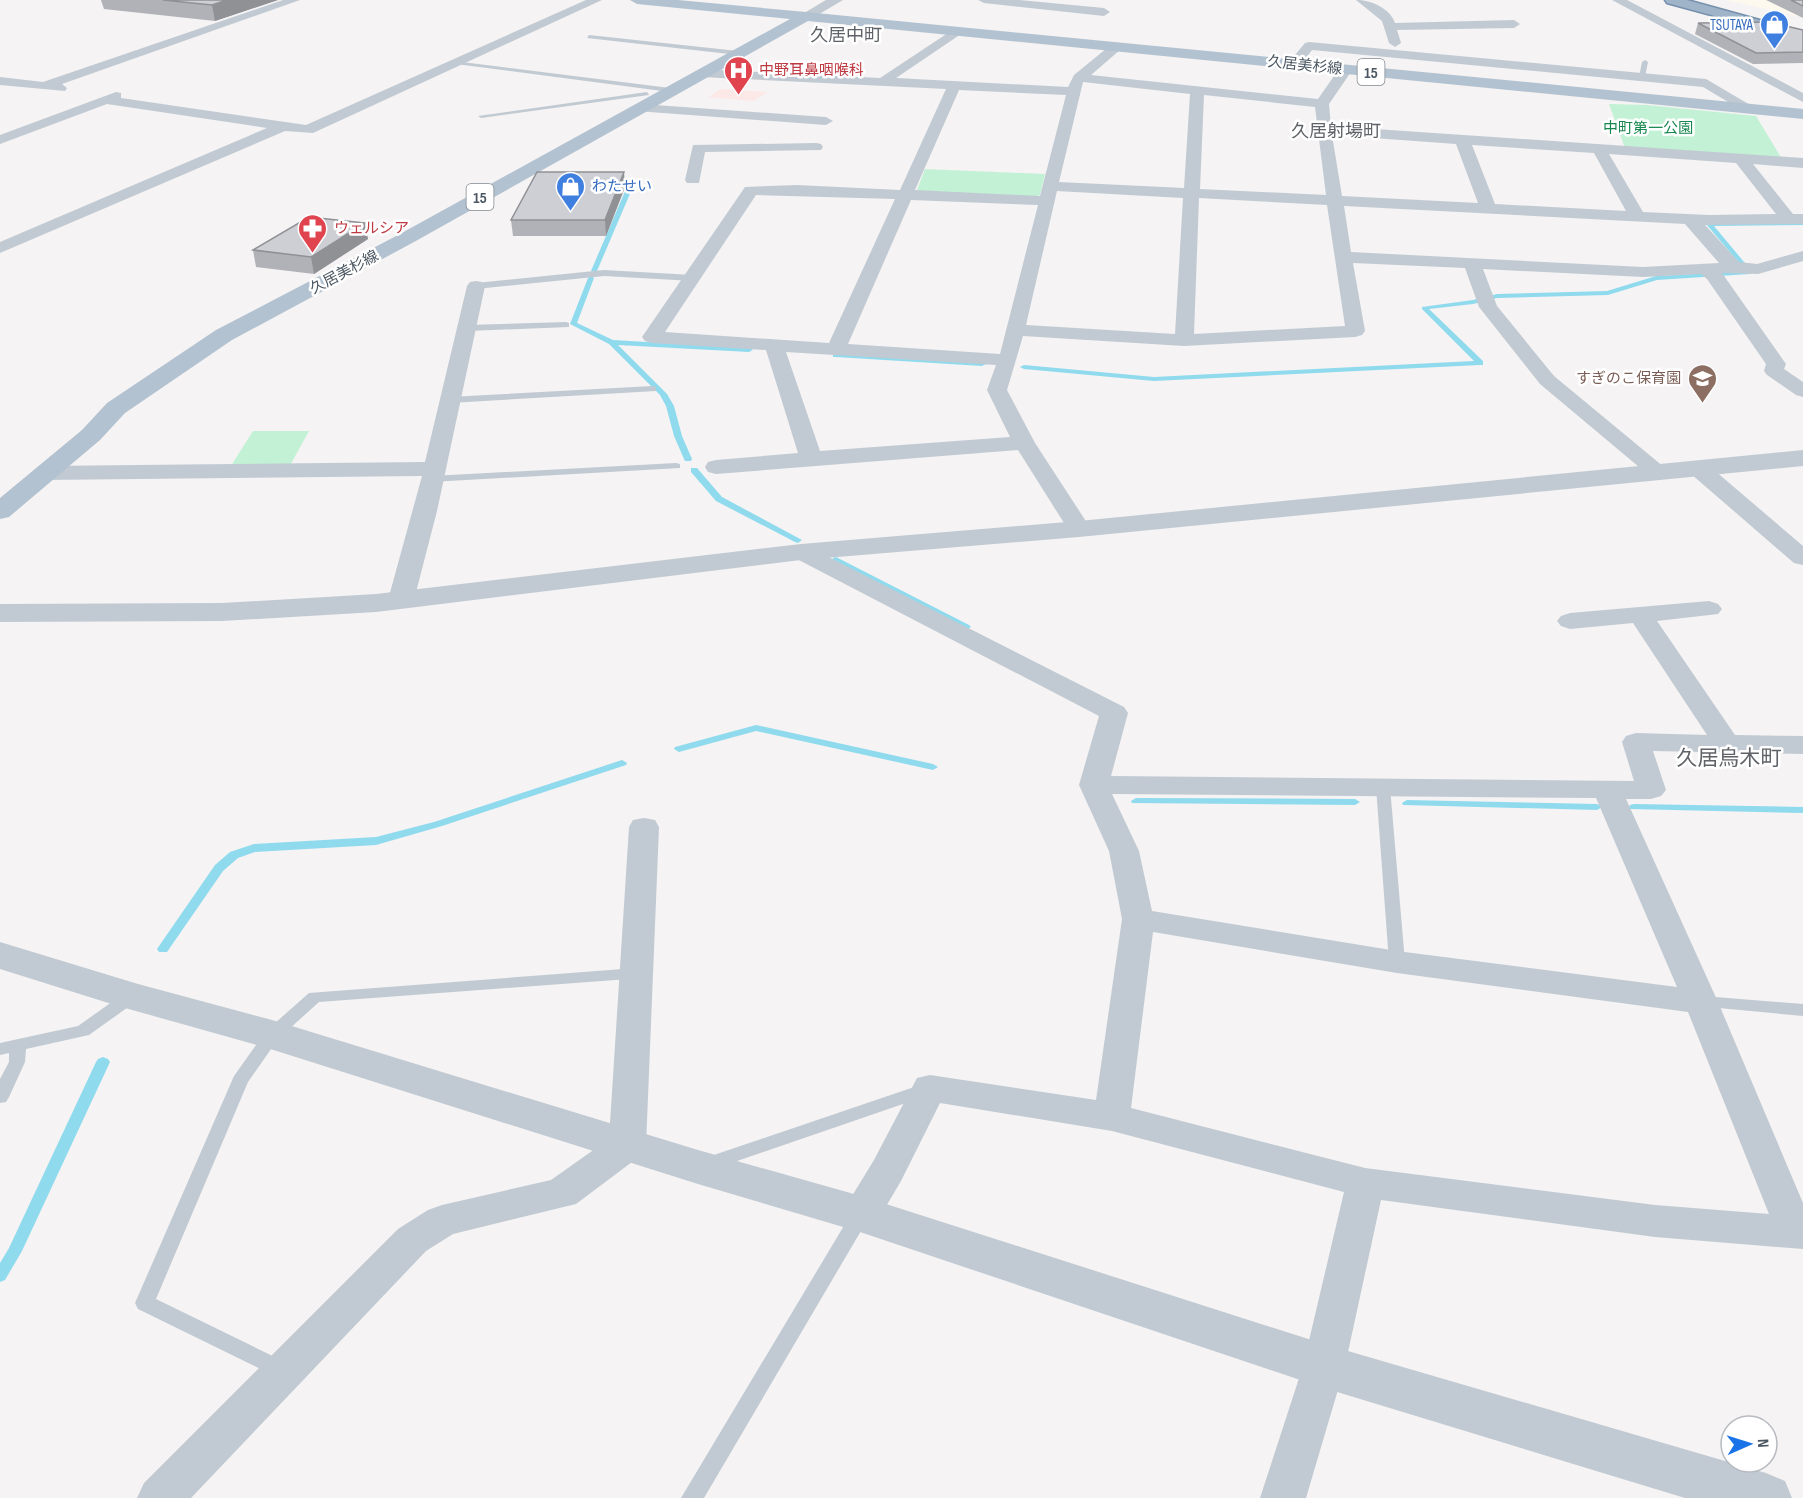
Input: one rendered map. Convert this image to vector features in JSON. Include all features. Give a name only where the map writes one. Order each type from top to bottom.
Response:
[{"type":"highway","points":[[1672,0],[1803,36]]},
{"type":"highway","points":[[1695,0],[1803,29]]},
{"type":"main road","name":"久居美杉線","points":[[637,0],[939,29],[957,25],[1116,47],[1803,114]]},
{"type":"main road","name":"久居美杉線","points":[[0,511],[91,435],[116,408],[224,335],[258,315],[315,288],[806,16]]},
{"type":"street","points":[[44,86],[294,0]]},
{"type":"street","points":[[107,100],[308,130],[596,0]]},
{"type":"street","points":[[806,16],[836,0]]},
{"type":"street","points":[[1362,0],[1388,19],[1399,54]]},
{"type":"street","points":[[1618,0],[1803,98]]},
{"type":"street","points":[[979,2],[1070,13],[1104,12]]},
{"type":"street","points":[[1382,15],[1482,12]]},
{"type":"street","points":[[1389,27],[1514,24]]},
{"type":"street","points":[[881,83],[957,25]]},
{"type":"street","points":[[1294,64],[1309,46],[1706,83],[1750,109]]},
{"type":"street","points":[[1079,529],[1024,443],[997,390],[1016,330],[1076,85],[1116,47]]},
{"type":"street","points":[[1016,330],[1184,340],[1355,331],[1322,104],[1346,69]]},
{"type":"street","points":[[700,74],[841,86],[881,83],[954,86],[1076,85],[1197,91],[1322,104]]},
{"type":"street","points":[[0,81],[116,96],[0,140]]},
{"type":"street","points":[[836,349],[954,86]]},
{"type":"street","points":[[1184,340],[1197,91]]},
{"type":"street","points":[[657,98],[828,116],[814,152],[698,148],[693,180]]},
{"type":"street","points":[[0,248],[284,126]]},
{"type":"street","points":[[1324,130],[1803,163]]},
{"type":"street","points":[[1462,139],[1488,208]]},
{"type":"street","points":[[1599,149],[1637,216]]},
{"type":"street","points":[[1741,159],[1796,219]]},
{"type":"street","points":[[1008,360],[652,337],[751,190],[799,184],[906,195],[1190,194],[1690,219],[1796,219]]},
{"type":"street","points":[[1690,219],[1713,243],[1723,258],[1734,267]]},
{"type":"street","points":[[1343,257],[1643,272],[1710,272],[1734,267],[1758,269],[1803,256]]},
{"type":"street","points":[[1780,262],[1803,268]]},
{"type":"street","points":[[1472,264],[1484,298],[1547,380],[1659,472]]},
{"type":"street","points":[[1710,272],[1776,364],[1774,370],[1803,391]]},
{"type":"street","points":[[402,600],[468,328],[476,286]]},
{"type":"street","points":[[774,345],[811,458]]},
{"type":"street","points":[[717,467],[1024,443]]},
{"type":"street","points":[[0,613],[222,612],[402,600],[801,552],[1079,529],[1803,458]]},
{"type":"street","points":[[1699,469],[1803,558]]},
{"type":"street","points":[[44,473],[432,474]]},
{"type":"street","points":[[801,552],[1114,713],[1094,784],[1124,851],[1138,919],[1112,1117]]},
{"type":"street","points":[[1570,621],[1709,609]]},
{"type":"street","points":[[1641,616],[1727,744]]},
{"type":"street","points":[[1094,784],[1651,790],[1635,742],[1803,745]]},
{"type":"street","points":[[861,1214],[888,1170],[930,1088],[1112,1117],[1365,1183],[1655,1221],[1799,1233],[1701,1002],[1607,790]]},
{"type":"street","points":[[627,1146],[644,827]]},
{"type":"street","points":[[1138,919],[1397,962],[1701,1002]]},
{"type":"street","points":[[0,955],[132,996],[272,1035],[627,1146],[861,1214],[1324,1366],[1766,1498]]},
{"type":"street","points":[[160,1498],[412,1240],[442,1221],[562,1193],[627,1146]]},
{"type":"street","points":[[1283,1498],[1324,1366],[1365,1183]]},
{"type":"lane","points":[[590,37],[738,53]]},
{"type":"lane","points":[[456,62],[657,98]]},
{"type":"lane","points":[[1642,77],[1645,62]]},
{"type":"lane","points":[[481,116],[639,94],[657,98]]},
{"type":"lane","points":[[476,286],[604,273],[693,278]]},
{"type":"lane","points":[[468,328],[566,325]]},
{"type":"lane","points":[[450,400],[653,389]]},
{"type":"lane","points":[[432,474],[676,466]]},
{"type":"lane","points":[[1383,787],[1397,962]]},
{"type":"lane","points":[[286,1371],[145,1303],[240,1080],[272,1035],[315,997],[636,974]]},
{"type":"lane","points":[[0,1049],[83,1031],[132,996]]},
{"type":"lane","points":[[1701,1002],[1803,1010]]},
{"type":"lane","points":[[0,1097],[17,1062],[18,1045]]},
{"type":"lane","points":[[698,1167],[930,1088]]},
{"type":"lane","points":[[692,1498],[861,1214]]},
{"type":"shaded area","points":[[1726,0],[1803,0],[1803,18],[1801,17]]},
{"type":"shaded area","name":"中野耳鼻咽喉科","points":[[720,89],[767,92],[754,101],[709,97]]},
{"type":"green space","name":"中町第一公園","points":[[1609,104],[1647,105],[1756,116],[1782,159],[1625,148]]},
{"type":"green space","points":[[925,169],[1045,174],[1040,195],[1033,198],[923,192],[917,190]]},
{"type":"green space","points":[[253,431],[309,431],[288,469],[229,469]]},
{"type":"building","points":[[163,0],[227,0],[212,5]]},
{"type":"building","points":[[1791,0],[1803,0],[1803,6]]},
{"type":"building","points":[[1769,22],[1803,30],[1803,52],[1756,53],[1698,23]]},
{"type":"building","name":"わたせい","points":[[537,172],[624,172],[605,220],[511,220]]},
{"type":"building","points":[[309,217],[365,223],[311,257],[253,250]]},
{"type":"waterway","points":[[594,271],[629,189]]},
{"type":"waterway","points":[[1742,263],[1709,224],[1803,223]]},
{"type":"waterway","points":[[1024,367],[1154,379],[1480,363],[1424,308],[1473,302],[1497,296],[1608,293],[1656,278],[1748,273]]},
{"type":"waterway","points":[[591,278],[573,324],[612,342]]},
{"type":"waterway","points":[[612,342],[749,350]]},
{"type":"waterway","points":[[612,342],[663,394],[670,406],[678,436],[688,459]]},
{"type":"waterway","points":[[836,355],[982,364]]},
{"type":"waterway","points":[[694,470],[719,499],[798,540]]},
{"type":"waterway","points":[[836,560],[966,627]]},
{"type":"waterway","points":[[679,749],[756,728],[933,767]]},
{"type":"waterway","points":[[163,949],[219,868],[234,855],[254,848],[376,841],[438,824],[622,763]]},
{"type":"waterway","points":[[1136,801],[1355,802]]},
{"type":"waterway","points":[[1407,803],[1597,807]]},
{"type":"waterway","points":[[1634,807],[1803,810]]},
{"type":"waterway","points":[[0,1276],[15,1251],[103,1062]]},
{"type":"place","name":"TSUTAYA","points":[[1774,50]]},
{"type":"place","name":"中野耳鼻咽喉科","points":[[738,96]]},
{"type":"place","name":"わたせい","points":[[571,212]]},
{"type":"place","name":"ウェルシア","points":[[313,254]]},
{"type":"place","name":"すぎのこ保育園","points":[[1702,404]]},
{"type":"district","name":"久居中町","points":[[846,35]]},
{"type":"district","name":"久居射場町","points":[[1336,131]]},
{"type":"district","name":"久居烏木町","points":[[1729,758]]}]
